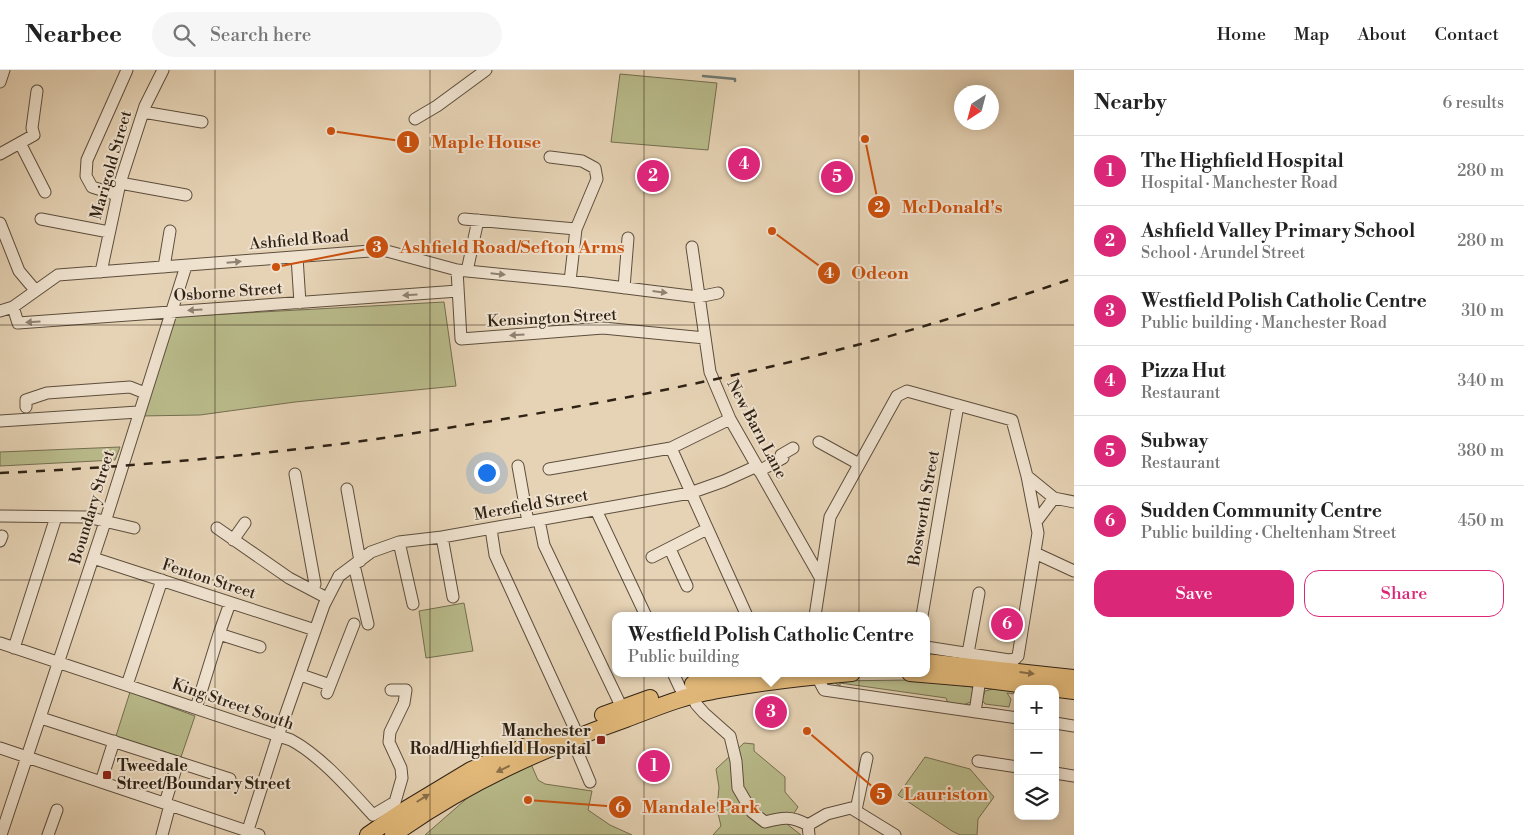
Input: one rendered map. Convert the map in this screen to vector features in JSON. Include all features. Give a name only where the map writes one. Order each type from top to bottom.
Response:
[{"type":"highway","points":[[930,662],[1074,678]]},
{"type":"highway","points":[[930,675],[1074,691]]},
{"type":"highway","points":[[368,835],[403,811],[471,770],[529,744],[573,733],[727,677]]},
{"type":"highway","points":[[393,835],[441,803],[481,780],[622,708],[687,690],[713,691],[798,677]]},
{"type":"street","points":[[0,82],[4,70]]},
{"type":"street","points":[[117,195],[92,187],[86,176],[86,168],[87,160],[127,70]]},
{"type":"street","name":"Marigold Street","points":[[101,272],[120,183],[142,112],[162,70]]},
{"type":"street","points":[[415,119],[486,70]]},
{"type":"street","points":[[0,154],[34,134],[32,128],[38,91]]},
{"type":"street","points":[[142,112],[202,122]]},
{"type":"street","points":[[20,143],[45,192]]},
{"type":"street","points":[[550,157],[582,161],[595,168],[596,179],[576,229],[570,281]]},
{"type":"street","points":[[120,183],[186,195]]},
{"type":"street","points":[[464,218],[576,229]]},
{"type":"street","points":[[41,219],[109,232]]},
{"type":"street","points":[[458,291],[462,271],[478,220]]},
{"type":"street","points":[[0,223],[19,271],[35,290]]},
{"type":"street","points":[[164,267],[170,231]]},
{"type":"street","points":[[624,288],[628,238]]},
{"type":"street","name":"New Barn Lane","points":[[692,248],[710,372],[730,418],[820,577]]},
{"type":"street","name":"Ashfield Road","points":[[0,311],[13,307],[58,275],[382,250],[462,271],[570,281],[698,297],[718,293]]},
{"type":"street","points":[[297,257],[300,303]]},
{"type":"street","name":"Boundary Street","points":[[1,835],[105,522],[138,412],[186,266]]},
{"type":"street","name":"Osborne Street","points":[[13,307],[18,323],[458,291]]},
{"type":"street","name":"Kensington Street","points":[[458,291],[461,339],[603,328],[705,338]]},
{"type":"street","points":[[26,408],[26,400],[47,393],[130,388],[145,392]]},
{"type":"street","points":[[816,612],[830,517],[897,396],[907,391],[1012,420],[1027,476],[1038,533],[1018,656],[1015,659],[1009,660],[930,648]]},
{"type":"street","name":"Bosworth Street","points":[[923,612],[958,405]]},
{"type":"street","points":[[0,421],[138,412]]},
{"type":"street","points":[[548,469],[671,448],[730,418]]},
{"type":"street","points":[[819,442],[859,464]]},
{"type":"street","points":[[671,448],[745,612]]},
{"type":"street","name":"Merefield Street","points":[[248,830],[278,736],[327,598],[339,576],[371,552],[399,542],[491,529],[690,493],[783,458],[781,455],[793,448]]},
{"type":"street","points":[[518,466],[534,521],[544,545],[622,708]]},
{"type":"street","points":[[295,474],[315,584],[313,590]]},
{"type":"street","points":[[1027,476],[1054,498],[1074,502]]},
{"type":"street","points":[[347,489],[368,624]]},
{"type":"street","points":[[1036,522],[1054,498]]},
{"type":"street","points":[[596,510],[644,612]]},
{"type":"street","points":[[0,516],[86,517],[134,528]]},
{"type":"street","points":[[14,648],[56,517]]},
{"type":"street","points":[[233,540],[245,523]]},
{"type":"street","points":[[217,528],[289,578],[327,598]]},
{"type":"street","points":[[491,529],[495,555],[557,692],[590,782]]},
{"type":"street","points":[[652,557],[707,529]]},
{"type":"street","points":[[442,537],[453,597]]},
{"type":"street","points":[[399,542],[413,604]]},
{"type":"street","points":[[670,549],[687,586]]},
{"type":"street","points":[[1034,553],[1074,571]]},
{"type":"street","name":"Fenton Street","points":[[93,558],[315,630]]},
{"type":"street","points":[[127,685],[162,580]]},
{"type":"street","points":[[968,653],[978,593]]},
{"type":"street","points":[[196,708],[230,603]]},
{"type":"street","points":[[301,675],[328,689],[354,624]]},
{"type":"street","points":[[219,634],[260,647]]},
{"type":"street","name":"King Street South","points":[[0,643],[291,740],[307,748],[372,815],[395,802],[402,778],[401,768],[389,742],[390,732],[408,690],[391,690]]},
{"type":"street","points":[[676,677],[704,713],[730,736],[736,761],[738,788],[752,812],[765,822],[780,818],[797,818],[809,830],[827,814],[851,808],[895,835]]},
{"type":"street","points":[[818,677],[824,690],[1014,717]]},
{"type":"street","points":[[975,712],[980,679]]},
{"type":"street","points":[[41,718],[230,779]]},
{"type":"street","points":[[1059,724],[1074,726]]},
{"type":"street","points":[[101,782],[114,742]]},
{"type":"street","points":[[0,748],[259,835]]},
{"type":"street","points":[[856,810],[867,758]]},
{"type":"street","points":[[978,761],[1014,766]]},
{"type":"street","points":[[162,835],[167,804],[178,762]]},
{"type":"street","points":[[1059,774],[1074,776]]},
{"type":"street","points":[[48,835],[57,810]]},
{"type":"green space","points":[[620,74],[717,83],[708,150],[611,142]]},
{"type":"green space","points":[[444,302],[456,386],[295,402],[200,415],[140,416],[171,317]]},
{"type":"green space","points":[[120,447],[115,460],[0,466],[0,452]]},
{"type":"green space","points":[[464,603],[473,651],[426,658],[419,611]]},
{"type":"green space","points":[[912,680],[973,687],[971,702],[960,706],[948,703],[946,698],[840,683],[840,686],[832,681]]},
{"type":"green space","points":[[996,688],[1014,688],[1013,694],[1007,693],[1011,699],[1009,707],[985,704],[982,700],[985,691]]},
{"type":"green space","points":[[130,692],[195,716],[181,757],[116,736]]},
{"type":"green space","points":[[744,743],[754,744],[754,751],[785,777],[785,792],[798,807],[787,824],[801,835],[713,835],[721,826],[717,809],[719,787],[716,769]]},
{"type":"green space","points":[[925,757],[970,769],[994,797],[978,819],[977,835],[960,835],[952,831],[898,795]]},
{"type":"green space","points":[[531,764],[538,780],[545,784],[592,791],[588,810],[610,825],[632,835],[425,835],[480,787]]},
{"type":"waterway","points":[[703,76],[735,79],[735,81]]},
{"type":"railway","points":[[0,473],[128,465],[298,449],[385,438],[598,403],[735,375],[857,345],[951,318],[1074,278]]},
{"type":"place","name":"Maple House","points":[[331,131]]},
{"type":"place","name":"McDonald's","points":[[865,139]]},
{"type":"place","name":"Pizza Hut","points":[[744,164]]},
{"type":"place","name":"Ashfield Valley Primary School","points":[[653,176]]},
{"type":"place","name":"Subway","points":[[837,177]]},
{"type":"place","name":"Odeon","points":[[772,231]]},
{"type":"place","name":"Ashfield Road/Sefton Arms","points":[[276,267]]},
{"type":"place","name":"Sudden Community Centre","points":[[1007,624]]},
{"type":"place","name":"Westfield Polish Catholic Centre","points":[[771,712]]},
{"type":"place","name":"Lauriston","points":[[807,731]]},
{"type":"place","name":"Manchester Road/Highfield Hospital","points":[[601,740]]},
{"type":"place","name":"The Highfield Hospital","points":[[654,766]]},
{"type":"place","name":"Tweedale Street/Boundary Street","points":[[107,775]]},
{"type":"place","name":"Mandale Park","points":[[528,800]]}]
